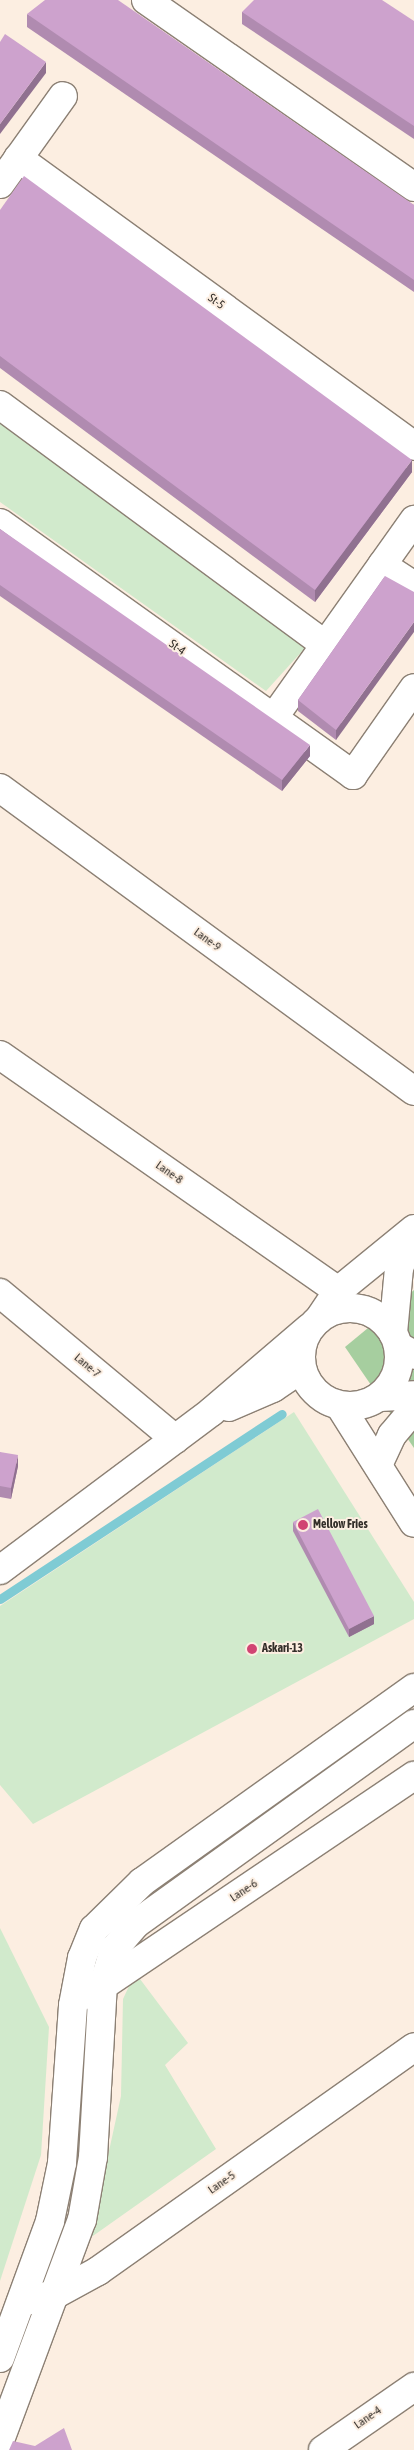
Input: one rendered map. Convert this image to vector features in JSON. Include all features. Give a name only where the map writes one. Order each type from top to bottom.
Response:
[{"type":"street","points":[[146,0],[414,187]]},
{"type":"street","points":[[0,184],[63,96]]},
{"type":"street","name":"St-5","points":[[18,158],[414,446]]},
{"type":"street","points":[[0,405],[325,646]]},
{"type":"street","points":[[274,717],[414,520]]},
{"type":"street","name":"St-4","points":[[0,523],[353,775],[414,688]]},
{"type":"street","points":[[382,566],[414,586]]},
{"type":"street","name":"Lane-9","points":[[0,788],[414,1091]]},
{"type":"street","name":"Lane-8","points":[[0,1055],[338,1291]]},
{"type":"street","points":[[414,1230],[338,1291],[303,1341],[301,1369],[315,1393],[340,1406],[414,1523]]},
{"type":"street","points":[[340,1406],[368,1404],[380,1397],[396,1374],[402,1345],[400,1268],[414,1230]]},
{"type":"street","name":"Lane-7","points":[[0,1293],[175,1439]]},
{"type":"street","points":[[0,1570],[211,1412],[314,1323],[332,1311],[360,1309],[373,1314],[402,1345]]},
{"type":"street","points":[[211,1412],[248,1400],[301,1369]]},
{"type":"street","points":[[380,1397],[414,1395]]},
{"type":"street","points":[[378,1465],[392,1435],[414,1409]]},
{"type":"street","points":[[0,2358],[50,2221],[62,2164],[73,2005],[82,1958],[94,1930],[112,1907],[414,1688]]},
{"type":"street","points":[[0,2440],[82,2220],[93,2157],[103,1986],[114,1949],[137,1923],[414,1724]]},
{"type":"street","name":"Lane-6","points":[[73,2005],[414,1776]]},
{"type":"street","name":"Lane-5","points":[[21,2302],[56,2294],[98,2271],[414,2047]]},
{"type":"street","name":"Lane-4","points":[[323,2450],[414,2387]]},
{"type":"green space","points":[[0,418],[305,648],[266,691],[0,502]]},
{"type":"green space","points":[[414,1290],[414,1448],[345,1347]]},
{"type":"green space","points":[[294,1412],[414,1602],[414,1619],[33,1824],[0,1785],[0,1606]]},
{"type":"green space","points":[[0,1928],[49,2027],[41,2155],[0,2281]]},
{"type":"green space","points":[[140,1979],[188,2043],[165,2065],[216,2149],[90,2238],[121,2096],[123,1999],[130,1984]]},
{"type":"building","points":[[45,0],[118,0],[414,205],[414,280],[27,14]]},
{"type":"building","points":[[254,0],[382,0],[414,21],[414,126],[242,12]]},
{"type":"building","points":[[5,34],[46,62],[0,124],[0,42]]},
{"type":"building","points":[[24,176],[412,460],[315,590],[0,356],[0,210]]},
{"type":"building","points":[[0,529],[310,745],[282,780],[0,585]]},
{"type":"building","points":[[385,576],[414,592],[414,622],[336,730],[298,700]]},
{"type":"building","points":[[0,1452],[18,1455],[11,1488],[0,1486]]},
{"type":"building","points":[[318,1509],[374,1616],[349,1629],[293,1522]]},
{"type":"building","points":[[64,2428],[72,2450],[9,2450],[13,2441],[35,2446]]},
{"type":"waterway","points":[[0,1599],[282,1414]]},
{"type":"place","name":"Mellow Fries","points":[[303,1525]]},
{"type":"place","name":"Askari-13","points":[[252,1649]]}]
